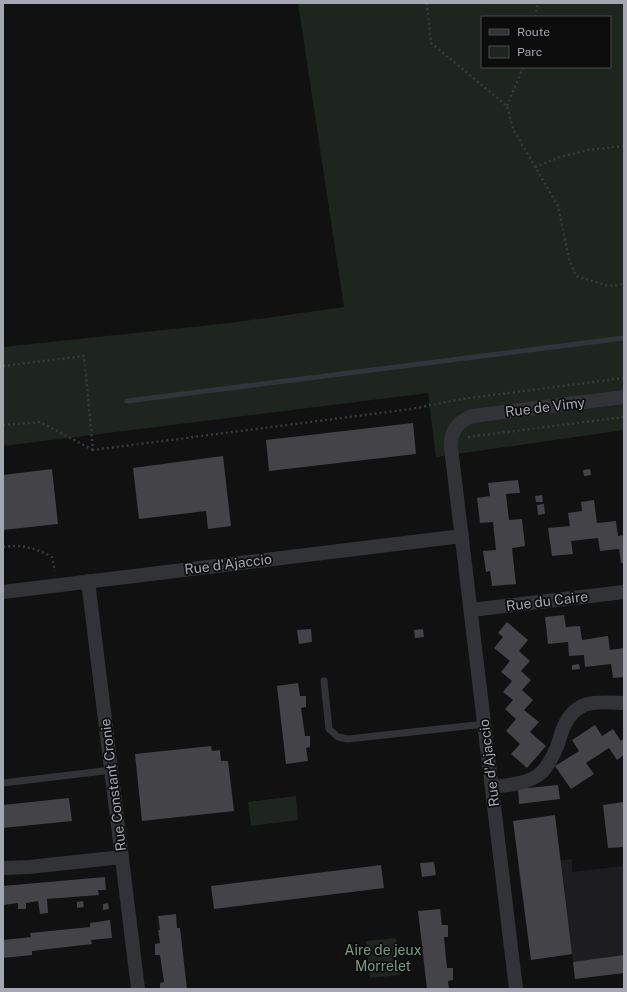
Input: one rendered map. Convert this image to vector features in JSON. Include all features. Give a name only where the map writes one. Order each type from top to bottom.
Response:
[{"type":"street","name":"Rue de Vimy","points":[[452,436],[456,426],[467,418],[479,415],[624,397]]},
{"type":"street","name":"Rue d'Ajaccio","points":[[452,436],[451,448],[516,989]]},
{"type":"street","name":"Rue d'Ajaccio","points":[[3,592],[462,536]]},
{"type":"street","name":"Rue Constant Cronie","points":[[88,581],[138,989]]},
{"type":"street","name":"Rue du Caire","points":[[471,610],[624,592]]},
{"type":"street","points":[[492,787],[520,783],[541,773],[549,763],[566,721],[580,706],[594,702],[624,703]]},
{"type":"street","points":[[3,868],[29,867],[122,857]]},
{"type":"lane","points":[[324,681],[330,729],[338,737],[348,738],[485,724]]},
{"type":"lane","points":[[3,783],[112,770]]},
{"type":"path","points":[[427,3],[431,43],[507,106],[513,129],[558,206],[569,259],[576,276],[609,286],[624,284]]},
{"type":"path","points":[[535,16],[538,3]]},
{"type":"path","points":[[507,106],[523,68]]},
{"type":"path","points":[[535,167],[560,157],[588,150],[624,146]]},
{"type":"path","points":[[3,366],[84,356],[93,450]]},
{"type":"path","points":[[3,425],[40,422],[93,450],[411,409],[462,399],[624,378]]},
{"type":"path","points":[[452,436],[467,437],[624,417]]},
{"type":"path","points":[[3,547],[15,545],[28,547],[39,550],[52,557],[58,585]]},
{"type":"shaded area","points":[[572,859],[572,872],[624,866],[624,973],[575,979],[572,954],[531,960],[518,865]]},
{"type":"green space","points":[[298,3],[624,3],[624,430],[436,457],[428,393],[3,446],[3,347],[230,323],[344,307]]},
{"type":"green space","points":[[296,796],[298,820],[251,826],[248,802]]},
{"type":"green space","name":"Aire de jeux Morrelet","points":[[396,938],[400,975],[370,978],[366,941]]},
{"type":"building","points":[[413,423],[416,454],[269,471],[266,440]]},
{"type":"building","points":[[223,456],[231,526],[208,529],[206,511],[139,519],[133,468]]},
{"type":"building","points":[[52,469],[58,524],[3,530],[3,475]]},
{"type":"building","points":[[590,469],[591,475],[584,476],[583,470]]},
{"type":"building","points":[[518,480],[520,493],[506,494],[509,520],[522,519],[525,546],[512,548],[516,584],[492,586],[490,571],[486,572],[483,551],[496,550],[493,522],[480,523],[477,498],[490,496],[488,483]]},
{"type":"building","points":[[542,495],[543,502],[536,502],[535,496]]},
{"type":"building","points":[[594,500],[597,523],[616,521],[618,536],[624,535],[624,563],[621,563],[619,549],[600,551],[598,538],[571,541],[573,554],[552,556],[548,528],[570,526],[568,513],[582,511],[581,502]]},
{"type":"building","points":[[544,504],[545,514],[538,515],[537,505]]},
{"type":"building","points":[[564,615],[566,627],[580,626],[582,640],[608,636],[610,650],[624,648],[624,677],[613,678],[611,664],[585,667],[584,655],[569,656],[568,642],[548,644],[545,617]]},
{"type":"building","points":[[507,622],[528,640],[519,651],[530,661],[521,671],[531,680],[522,690],[533,700],[524,710],[539,722],[530,732],[546,746],[527,768],[511,754],[520,744],[506,731],[516,719],[505,709],[513,700],[503,692],[512,681],[501,672],[510,661],[494,648],[503,637],[498,633]]},
{"type":"building","points":[[311,629],[312,642],[299,644],[297,630]]},
{"type":"building","points":[[423,629],[424,637],[415,638],[414,630]]},
{"type":"building","points":[[579,664],[580,669],[572,670],[572,665]]},
{"type":"building","points":[[298,683],[300,696],[306,696],[306,707],[301,708],[305,736],[310,736],[310,747],[306,748],[308,761],[286,764],[277,686]]},
{"type":"building","points":[[595,725],[602,736],[613,729],[621,741],[624,738],[624,755],[617,760],[609,748],[586,763],[594,774],[571,789],[555,766],[579,751],[572,740]]},
{"type":"building","points":[[211,746],[212,751],[220,750],[221,761],[228,761],[234,811],[142,821],[135,754]]},
{"type":"building","points":[[558,785],[560,799],[519,804],[518,789]]},
{"type":"building","points":[[69,798],[72,821],[3,828],[3,805]]},
{"type":"building","points":[[624,802],[624,847],[608,848],[603,805]]},
{"type":"building","points":[[555,815],[572,954],[531,960],[513,821]]},
{"type":"building","points":[[434,862],[436,875],[422,877],[420,863]]},
{"type":"building","points":[[381,865],[384,888],[214,909],[211,886]]},
{"type":"building","points":[[105,877],[106,890],[98,890],[99,895],[47,899],[48,913],[40,914],[38,901],[26,903],[26,909],[18,909],[18,903],[3,905],[3,886]]},
{"type":"building","points":[[83,901],[84,907],[77,908],[77,902]]},
{"type":"building","points":[[108,903],[109,909],[103,910],[103,904]]},
{"type":"building","points":[[440,909],[442,925],[448,925],[448,937],[444,937],[447,968],[453,968],[453,980],[448,981],[449,989],[427,989],[418,911]]},
{"type":"building","points":[[176,914],[177,928],[180,928],[187,989],[160,989],[160,983],[164,982],[160,955],[155,955],[155,944],[160,943],[158,916]]},
{"type":"building","points":[[110,920],[112,938],[91,940],[92,944],[32,951],[32,955],[3,958],[3,940],[31,937],[30,933],[90,927],[90,923]]},
{"type":"building","points":[[624,955],[624,973],[575,979],[573,962]]},
{"type":"waterway","points":[[127,401],[624,338]]}]
